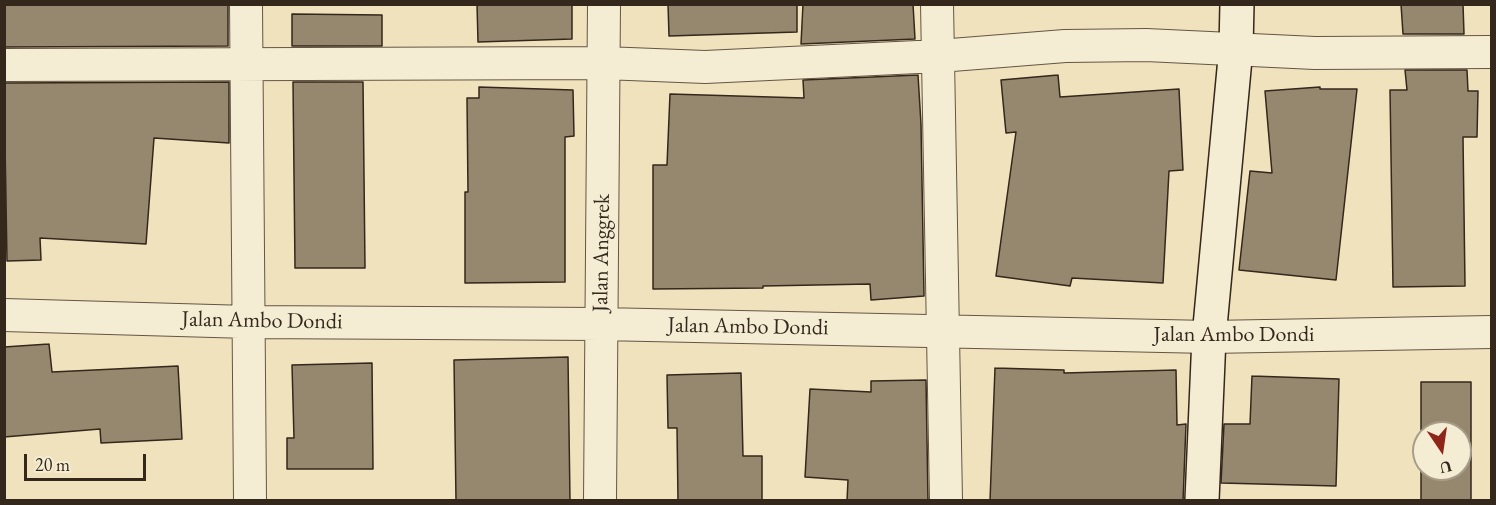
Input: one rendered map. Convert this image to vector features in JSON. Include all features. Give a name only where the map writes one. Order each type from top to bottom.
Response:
[{"type":"street","points":[[246,4],[250,501]]},
{"type":"street","name":"Jalan Anggrek","points":[[600,501],[604,4]]},
{"type":"street","points":[[937,4],[946,501]]},
{"type":"street","points":[[1202,501],[1209,337],[1236,48],[1237,4]]},
{"type":"street","points":[[4,65],[604,63],[705,67],[939,56],[1065,46],[1146,45],[1315,52],[1491,52]]},
{"type":"street","name":"Jalan Ambo Dondi","points":[[4,315],[248,322],[601,324],[1209,337],[1491,332]]},
{"type":"building","points":[[4,4],[228,4],[228,46],[4,47]]},
{"type":"building","points":[[477,4],[572,4],[572,39],[478,42]]},
{"type":"building","points":[[668,4],[797,4],[797,32],[669,36]]},
{"type":"building","points":[[803,4],[913,4],[915,39],[801,44]]},
{"type":"building","points":[[1401,4],[1463,4],[1464,34],[1403,34]]},
{"type":"building","points":[[292,14],[382,15],[382,46],[292,46]]},
{"type":"building","points":[[1405,70],[1467,70],[1468,91],[1478,91],[1477,137],[1463,137],[1465,286],[1393,287],[1390,90],[1407,90]]},
{"type":"building","points":[[918,75],[924,296],[871,300],[870,284],[653,289],[653,165],[667,165],[670,94],[804,98],[803,80]]},
{"type":"building","points":[[1058,75],[1060,97],[1179,89],[1183,170],[1169,171],[1163,283],[1072,278],[1070,286],[996,276],[1016,132],[1006,133],[1001,80]]},
{"type":"building","points":[[229,82],[229,143],[154,138],[146,244],[40,238],[41,260],[7,261],[4,83]]},
{"type":"building","points":[[293,82],[363,82],[365,268],[295,268]]},
{"type":"building","points":[[479,87],[573,90],[574,136],[565,137],[565,282],[465,283],[465,192],[468,192],[467,98],[479,98]]},
{"type":"building","points":[[1320,87],[1320,89],[1357,89],[1336,280],[1239,270],[1250,171],[1272,173],[1265,91]]},
{"type":"building","points":[[49,344],[52,372],[178,366],[182,439],[101,443],[100,429],[4,437],[4,347]]},
{"type":"building","points":[[568,357],[570,501],[456,501],[454,360]]},
{"type":"building","points":[[372,363],[373,469],[287,469],[287,438],[294,438],[292,365]]},
{"type":"building","points":[[995,368],[1064,370],[1064,373],[1176,370],[1177,425],[1186,424],[1183,501],[990,501]]},
{"type":"building","points":[[741,373],[743,456],[762,456],[762,501],[678,501],[677,428],[668,428],[667,375]]},
{"type":"building","points":[[1252,376],[1339,379],[1336,486],[1221,483],[1224,424],[1250,424]]},
{"type":"building","points":[[926,380],[928,501],[847,501],[848,480],[805,477],[810,389],[871,392],[871,381]]},
{"type":"building","points":[[1421,382],[1471,382],[1471,421],[1421,421]]},
{"type":"building","points":[[1421,481],[1471,481],[1471,501],[1421,501]]}]
